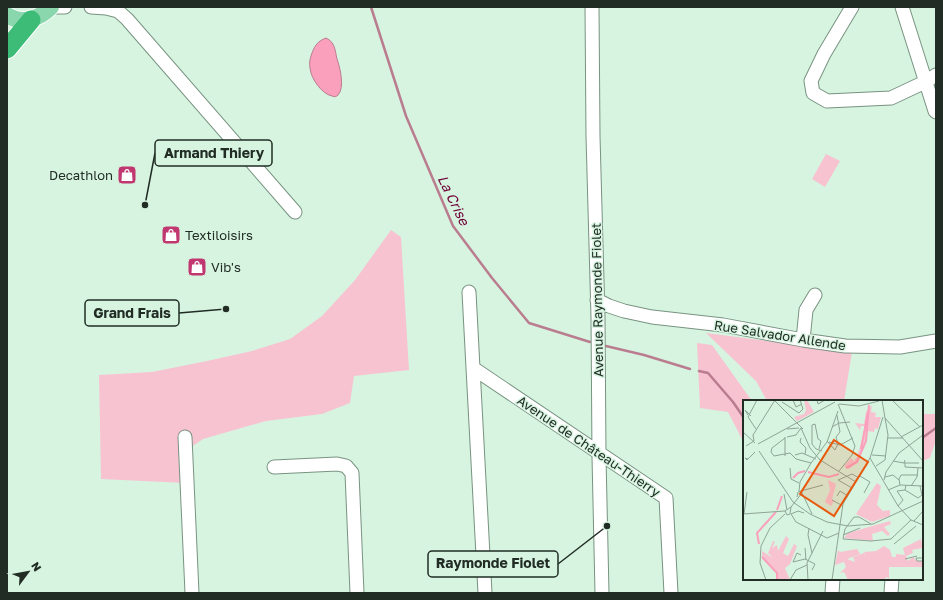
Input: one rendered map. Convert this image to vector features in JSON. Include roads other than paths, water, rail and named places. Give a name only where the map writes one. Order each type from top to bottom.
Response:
[{"type":"highway","points":[[7,49],[31,20]]},
{"type":"main road","points":[[7,15],[21,20],[31,20],[46,13],[51,7]]},
{"type":"street","points":[[55,7],[65,7]]},
{"type":"street","points":[[91,7],[106,8],[118,11],[127,19],[295,212]]},
{"type":"street","name":"Avenue Raymonde Fiolet","points":[[592,7],[593,136],[598,317],[602,593]]},
{"type":"street","points":[[852,7],[824,54],[811,80],[813,93],[827,101],[891,98],[931,79]]},
{"type":"street","points":[[902,7],[931,79],[936,112]]},
{"type":"street","points":[[469,292],[485,593]]},
{"type":"street","points":[[803,340],[806,310],[815,295]]},
{"type":"street","name":"Rue Salvador Allende","points":[[597,300],[624,311],[652,317],[723,325],[803,340],[845,346],[900,347],[936,341]]},
{"type":"street","name":"Rue Salvador Allende","points":[[598,317],[610,317],[624,311]]},
{"type":"street","name":"Avenue de Château-Thierry","points":[[473,368],[666,498],[671,593]]},
{"type":"street","points":[[185,437],[192,593]]},
{"type":"street","points":[[274,467],[337,464],[346,466],[352,473],[357,593]]},
{"type":"street","points":[[832,593],[833,580]]},
{"type":"street","points":[[891,593],[892,580]]},
{"type":"waterway","name":"La Crise","points":[[371,7],[406,116],[453,226],[492,278],[529,323],[590,342]]},
{"type":"waterway","name":"La Crise","points":[[606,346],[644,355],[690,369]]},
{"type":"waterway","name":"La Crise","points":[[699,371],[708,373],[733,402],[743,417]]},
{"type":"waterway","name":"La Crise","points":[[923,437],[936,428]]},
{"type":"place","name":"Decathlon","points":[[127,175]]},
{"type":"place","name":"Armand Thiery","points":[[145,205]]},
{"type":"place","name":"Textiloisirs","points":[[171,235]]},
{"type":"place","name":"Vib's","points":[[197,267]]},
{"type":"place","name":"Grand Frais","points":[[226,309]]},
{"type":"place","name":"Raymonde Fiolet","points":[[607,526]]}]
